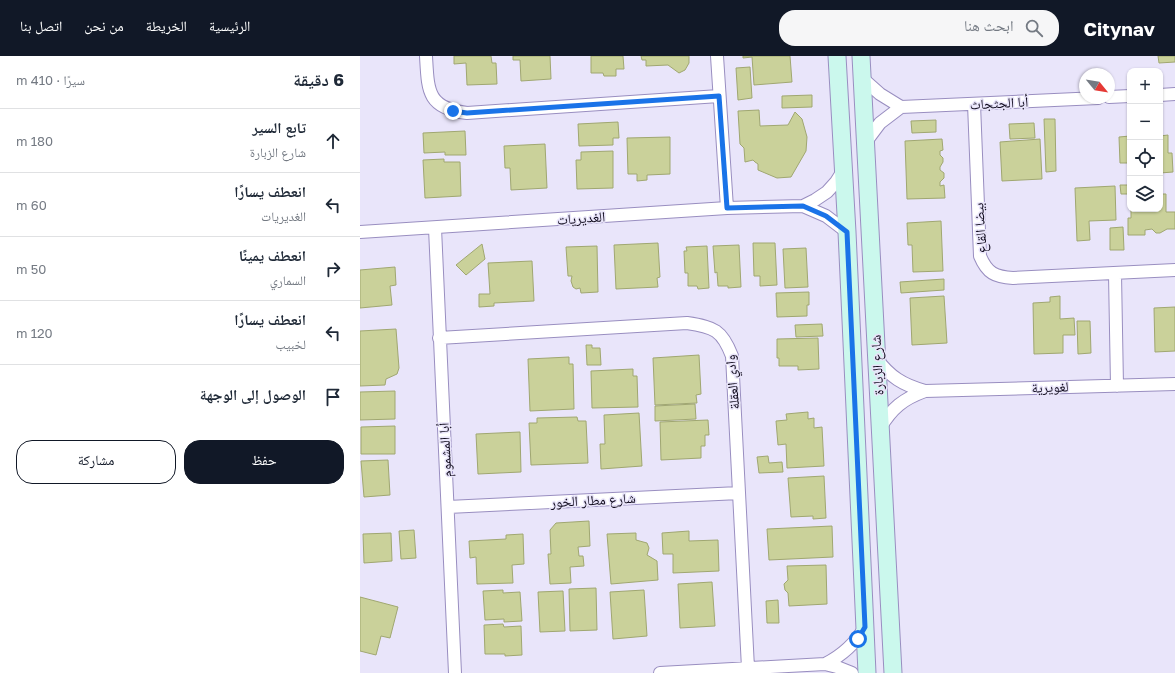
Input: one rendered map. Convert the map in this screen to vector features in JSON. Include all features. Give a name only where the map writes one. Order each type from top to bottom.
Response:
[{"type":"street","points":[[426,56],[428,87],[433,98],[447,109],[467,113],[719,96]]},
{"type":"street","points":[[717,56],[727,208]]},
{"type":"street","name":"شارع الزبارة","points":[[837,56],[847,232],[867,673]]},
{"type":"street","name":"شارع الزبارة","points":[[861,56],[864,144],[893,673]]},
{"type":"street","points":[[862,78],[880,94],[900,107],[880,123],[864,144]]},
{"type":"street","points":[[1163,95],[1175,94]]},
{"type":"street","points":[[1115,97],[1127,96]]},
{"type":"street","name":"أبا الجثجاث","points":[[900,107],[1079,99]]},
{"type":"street","name":"بيضا القاع","points":[[974,104],[980,256],[984,265],[990,272],[1001,277],[1013,278],[1175,270]]},
{"type":"street","name":"الغديريات","points":[[803,206],[827,192],[843,171]]},
{"type":"street","name":"الغديريات","points":[[360,232],[727,208],[803,206],[826,216],[847,232]]},
{"type":"street","name":"أبا المشموم","points":[[435,228],[455,673]]},
{"type":"street","points":[[1115,274],[1117,386]]},
{"type":"street","name":"وادي العقلة","points":[[439,338],[687,323],[704,325],[718,332],[727,343],[732,356],[748,668]]},
{"type":"street","name":"لغويرية","points":[[876,358],[896,379],[925,391]]},
{"type":"street","name":"لغويرية","points":[[880,428],[888,415],[898,404],[911,396],[925,391],[1175,384]]},
{"type":"street","name":"شارع مطار الخور","points":[[448,507],[739,494]]},
{"type":"street","points":[[825,664],[838,658],[849,649],[858,639],[865,627]]},
{"type":"street","points":[[660,673],[825,664],[852,673]]},
{"type":"building","points":[[454,56],[491,56],[492,63],[496,63],[497,84],[467,85],[466,63],[454,64]]},
{"type":"building","points":[[513,56],[550,56],[551,79],[521,81],[520,60],[513,60]]},
{"type":"building","points":[[591,56],[623,56],[624,69],[616,69],[616,76],[604,76],[603,73],[591,73]]},
{"type":"building","points":[[641,56],[689,56],[689,63],[685,70],[679,73],[668,65],[646,66],[646,60],[642,60]]},
{"type":"building","points":[[743,56],[790,56],[792,82],[754,85],[752,57],[743,58]]},
{"type":"building","points":[[1158,56],[1175,56],[1175,62],[1159,63]]},
{"type":"building","points":[[750,67],[752,98],[738,100],[736,68]]},
{"type":"building","points":[[812,95],[812,107],[782,108],[782,96]]},
{"type":"building","points":[[759,110],[760,126],[788,125],[795,112],[802,119],[807,137],[806,151],[791,177],[777,178],[758,170],[758,164],[753,160],[745,162],[744,148],[740,144],[738,111]]},
{"type":"building","points":[[1044,119],[1055,119],[1056,171],[1046,172]]},
{"type":"building","points":[[936,120],[936,132],[912,133],[911,121]]},
{"type":"building","points":[[618,122],[619,138],[613,138],[613,145],[579,146],[578,124]]},
{"type":"building","points":[[1034,123],[1035,138],[1010,139],[1009,124]]},
{"type":"building","points":[[465,131],[466,155],[445,155],[445,152],[424,153],[423,133]]},
{"type":"building","points":[[1168,135],[1168,153],[1172,153],[1173,172],[1163,173],[1163,136]]},
{"type":"building","points":[[1127,136],[1127,163],[1120,163],[1119,137]]},
{"type":"building","points":[[670,137],[670,174],[647,175],[647,180],[637,181],[637,174],[628,174],[627,138]]},
{"type":"building","points":[[942,139],[943,150],[940,151],[940,155],[943,158],[943,162],[940,170],[944,173],[944,178],[940,182],[940,186],[944,185],[945,198],[907,199],[905,141]]},
{"type":"building","points":[[1040,139],[1042,179],[1002,181],[1000,142]]},
{"type":"building","points":[[545,144],[547,188],[511,190],[510,168],[505,168],[504,146]]},
{"type":"building","points":[[613,151],[613,188],[577,189],[576,160],[581,160],[581,152]]},
{"type":"building","points":[[444,159],[444,162],[460,162],[461,196],[425,198],[423,160]]},
{"type":"building","points":[[1120,185],[1127,185],[1127,194],[1121,194]]},
{"type":"building","points":[[1115,186],[1116,220],[1089,221],[1090,240],[1077,241],[1075,188]]},
{"type":"building","points":[[1163,194],[1166,194],[1166,212],[1175,212],[1175,229],[1167,229],[1160,233],[1156,233],[1152,229],[1145,230],[1145,235],[1128,235],[1128,218],[1131,218],[1131,212],[1163,212]]},
{"type":"building","points":[[941,221],[943,271],[913,272],[912,245],[908,245],[907,223]]},
{"type":"building","points":[[1123,227],[1124,250],[1110,250],[1110,228]]},
{"type":"building","points":[[658,243],[660,277],[657,278],[658,287],[616,289],[614,245]]},
{"type":"building","points":[[753,243],[775,243],[777,285],[760,286],[760,276],[754,276]]},
{"type":"building","points":[[482,244],[485,259],[466,275],[456,265]]},
{"type":"building","points":[[739,245],[741,287],[728,288],[728,286],[718,286],[717,272],[715,273],[713,246]]},
{"type":"building","points":[[597,246],[598,292],[581,293],[580,288],[576,289],[573,287],[571,281],[572,276],[568,276],[566,247]]},
{"type":"building","points":[[707,246],[709,288],[698,289],[697,286],[688,286],[688,273],[685,273],[684,251],[687,251],[686,247]]},
{"type":"building","points":[[806,248],[808,287],[785,288],[783,249]]},
{"type":"building","points":[[532,261],[534,301],[494,303],[494,306],[479,307],[479,294],[490,294],[488,263]]},
{"type":"building","points":[[395,267],[396,285],[390,286],[392,305],[360,308],[360,270]]},
{"type":"building","points":[[944,279],[944,290],[901,293],[900,282]]},
{"type":"building","points":[[809,292],[807,316],[777,317],[776,293]]},
{"type":"building","points":[[944,296],[947,343],[912,345],[910,298]]},
{"type":"building","points":[[1060,296],[1060,319],[1074,318],[1075,335],[1063,335],[1063,353],[1034,354],[1033,303],[1050,302],[1050,297]]},
{"type":"building","points":[[1175,307],[1175,351],[1155,352],[1154,308]]},
{"type":"building","points":[[1077,321],[1090,321],[1091,353],[1078,354]]},
{"type":"building","points":[[822,324],[823,336],[796,337],[795,325]]},
{"type":"building","points":[[396,329],[399,368],[397,374],[386,379],[385,385],[360,386],[360,331]]},
{"type":"building","points":[[818,338],[819,369],[798,370],[798,366],[779,366],[779,358],[777,358],[777,339]]},
{"type":"building","points":[[586,345],[592,345],[592,348],[600,348],[601,365],[587,365]]},
{"type":"building","points":[[699,355],[701,394],[696,395],[697,403],[655,405],[653,358]]},
{"type":"building","points":[[569,357],[569,364],[573,364],[574,409],[530,411],[528,359]]},
{"type":"building","points":[[633,369],[633,376],[637,376],[638,407],[592,408],[591,371]]},
{"type":"building","points":[[395,391],[395,419],[360,420],[360,392]]},
{"type":"building","points":[[695,404],[696,419],[655,421],[655,406]]},
{"type":"building","points":[[808,412],[808,419],[814,418],[814,428],[822,427],[824,466],[787,468],[786,444],[778,445],[776,421],[787,420],[786,414]]},
{"type":"building","points":[[639,413],[642,466],[601,469],[600,444],[605,444],[604,415]]},
{"type":"building","points":[[577,417],[578,421],[586,421],[588,463],[531,465],[529,423],[537,423],[537,418]]},
{"type":"building","points":[[708,420],[709,435],[705,435],[705,446],[701,446],[701,458],[661,460],[660,422]]},
{"type":"building","points":[[395,426],[395,454],[361,454],[361,427]]},
{"type":"building","points":[[520,432],[521,472],[478,474],[476,434]]},
{"type":"building","points":[[768,456],[769,463],[782,462],[783,472],[759,473],[757,457]]},
{"type":"building","points":[[388,460],[390,495],[364,497],[361,461]]},
{"type":"building","points":[[824,476],[826,518],[813,519],[813,516],[791,517],[788,478]]},
{"type":"building","points":[[589,521],[590,546],[578,547],[579,556],[583,556],[584,566],[570,567],[571,583],[550,584],[548,554],[551,554],[550,530],[556,523]]},
{"type":"building","points":[[832,526],[833,557],[769,560],[767,529]]},
{"type":"building","points":[[414,530],[416,558],[401,559],[399,531]]},
{"type":"building","points":[[689,531],[689,541],[718,540],[719,571],[673,573],[673,554],[663,554],[662,533]]},
{"type":"building","points":[[391,533],[392,561],[364,563],[363,534]]},
{"type":"building","points":[[636,533],[636,540],[647,543],[649,548],[647,555],[657,561],[658,580],[611,584],[607,534]]},
{"type":"building","points":[[523,534],[524,564],[512,565],[513,583],[477,584],[476,557],[470,558],[469,541],[506,539],[506,535]]},
{"type":"building","points":[[826,565],[827,604],[789,606],[788,593],[785,590],[784,584],[788,580],[787,566]]},
{"type":"building","points":[[712,582],[715,626],[680,628],[678,584]]},
{"type":"building","points":[[596,588],[597,630],[570,631],[569,589]]},
{"type":"building","points":[[503,590],[503,593],[520,592],[522,621],[504,622],[504,619],[485,620],[483,591]]},
{"type":"building","points":[[644,590],[647,636],[613,639],[610,592]]},
{"type":"building","points":[[563,591],[565,631],[540,632],[538,592]]},
{"type":"building","points":[[360,597],[398,607],[390,638],[381,636],[376,655],[360,651]]},
{"type":"building","points":[[778,600],[779,623],[767,623],[766,601]]},
{"type":"building","points":[[503,624],[504,627],[521,626],[522,655],[505,656],[505,654],[485,654],[484,625]]},
{"type":"route","points":[[453,111],[467,113],[719,96],[727,208],[803,206],[826,216],[847,232],[865,627],[858,639]]}]
